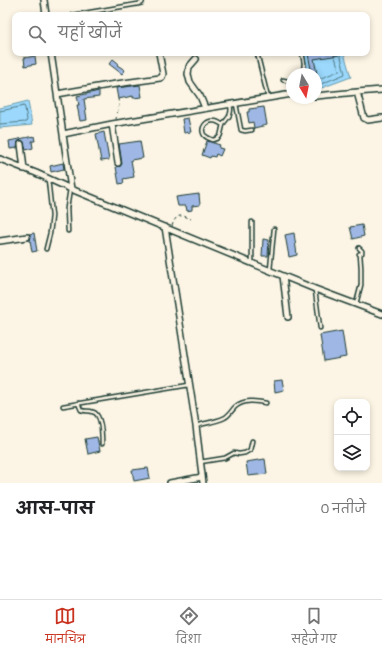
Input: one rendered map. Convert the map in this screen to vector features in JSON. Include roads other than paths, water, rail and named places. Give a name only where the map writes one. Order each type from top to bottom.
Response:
[{"type":"street","points":[[44,0],[46,12]]},
{"type":"street","points":[[51,56],[71,189]]},
{"type":"street","points":[[57,94],[160,78],[163,74],[160,56]]},
{"type":"street","points":[[196,59],[189,67],[188,74],[190,82],[206,108]]},
{"type":"street","points":[[322,95],[382,90]]},
{"type":"street","points":[[357,92],[364,118],[368,120],[382,118]]},
{"type":"street","points":[[63,134],[286,95]]},
{"type":"street","points":[[114,124],[118,163]]},
{"type":"street","points":[[20,144],[24,169]]},
{"type":"street","points":[[0,159],[282,276],[382,314]]},
{"type":"street","points":[[165,227],[196,426],[202,480],[170,483]]},
{"type":"street","points":[[0,241],[27,236]]},
{"type":"street","points":[[282,276],[288,316]]},
{"type":"lane","points":[[91,12],[138,4],[142,3],[143,0]]},
{"type":"lane","points":[[258,56],[268,98]]},
{"type":"lane","points":[[303,56],[304,68]]},
{"type":"lane","points":[[223,125],[215,120],[208,122],[203,128],[204,134],[211,140],[218,139],[221,136],[223,125],[230,115],[233,104]]},
{"type":"lane","points":[[233,104],[241,130],[252,130]]},
{"type":"lane","points":[[46,249],[52,216],[48,179]]},
{"type":"lane","points":[[68,231],[67,208],[71,189]]},
{"type":"lane","points":[[252,222],[252,263]]},
{"type":"lane","points":[[270,271],[274,228]]},
{"type":"lane","points":[[356,304],[361,285],[360,254]]},
{"type":"lane","points":[[315,289],[320,328]]},
{"type":"lane","points":[[63,406],[189,385]]},
{"type":"lane","points":[[196,426],[223,418],[237,406],[245,402],[256,401],[266,403]]},
{"type":"lane","points":[[78,403],[81,410],[95,412],[98,414],[102,444]]},
{"type":"lane","points":[[200,462],[226,458],[234,453],[245,453],[250,450],[252,442]]},
{"type":"water","points":[[302,56],[345,56],[351,77],[322,88],[322,68],[303,68]]},
{"type":"water","points":[[28,101],[32,125],[0,128],[0,108]]}]
